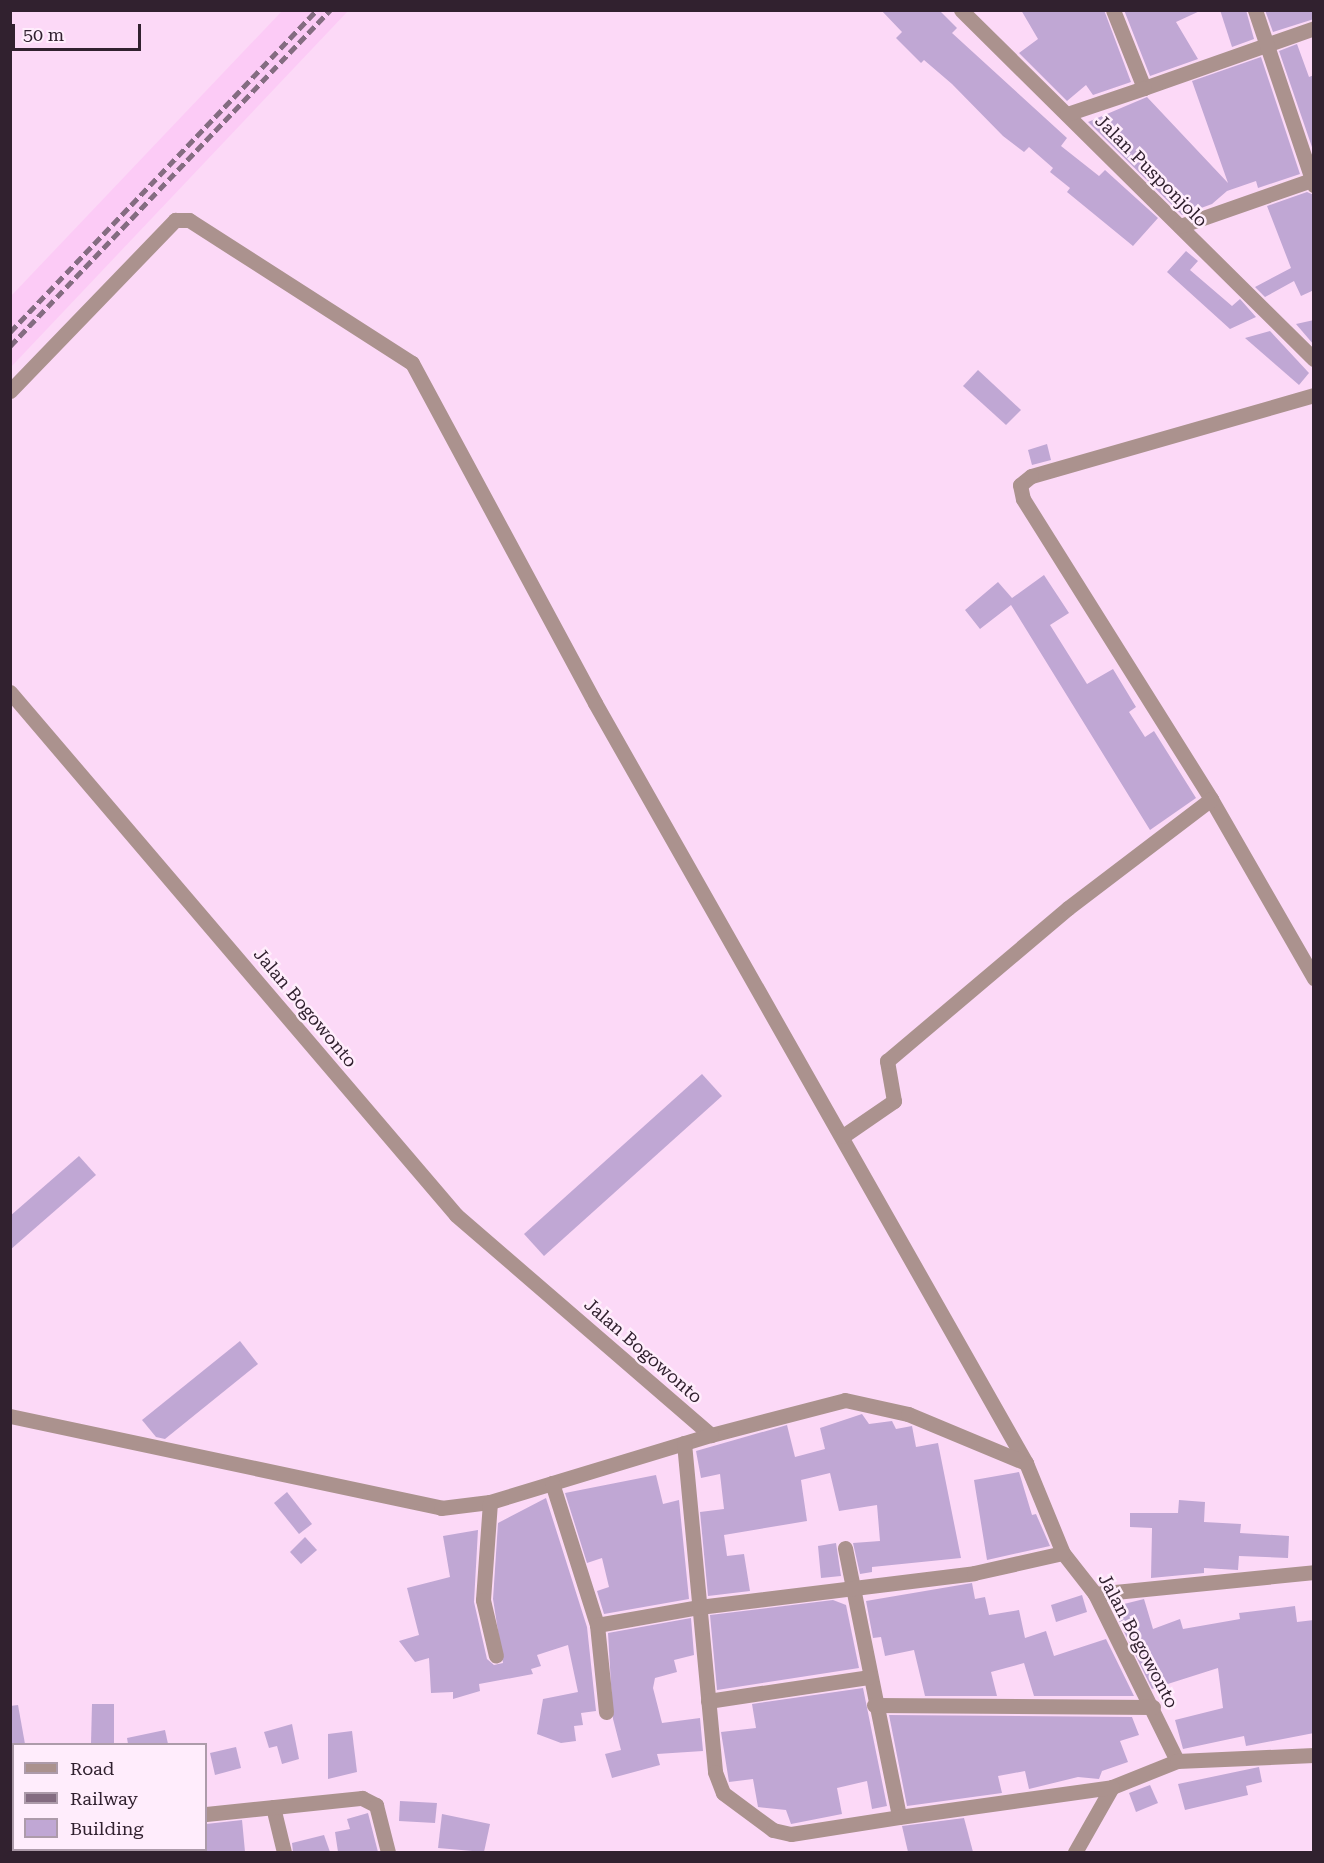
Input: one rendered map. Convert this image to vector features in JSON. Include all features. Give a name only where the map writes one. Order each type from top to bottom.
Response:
[{"type":"street","name":"Jalan Pusponjolo","points":[[961,10],[1314,359]]},
{"type":"street","points":[[1113,10],[1144,88]]},
{"type":"street","points":[[1180,226],[1313,181],[1255,10]]},
{"type":"street","points":[[1067,114],[1314,28]]},
{"type":"street","name":"Jalan Bogowonto","points":[[10,391],[174,220],[189,220],[412,363],[596,703],[1026,1462],[1064,1552],[1095,1594],[1153,1707],[1177,1761]]},
{"type":"street","points":[[1314,395],[1020,482],[1023,499],[1211,799],[1314,978]]},
{"type":"street","name":"Jalan Bogowonto","points":[[10,692],[456,1215],[711,1435]]},
{"type":"street","points":[[843,1136],[894,1101],[887,1061],[1068,908],[1211,799]]},
{"type":"street","points":[[10,1416],[417,1505],[460,1508],[490,1502],[711,1435],[845,1400],[908,1414],[1026,1462]]},
{"type":"street","points":[[684,1443],[717,1783],[728,1798],[773,1830],[813,1833],[899,1817],[1112,1787],[1177,1761],[1314,1755]]},
{"type":"street","points":[[552,1483],[597,1625],[606,1712]]},
{"type":"street","points":[[490,1502],[483,1600],[496,1656]]},
{"type":"street","points":[[845,1548],[849,1587],[899,1817]]},
{"type":"street","points":[[597,1625],[699,1607],[974,1573],[1064,1552]]},
{"type":"street","points":[[1095,1594],[1314,1572]]},
{"type":"street","points":[[708,1701],[868,1677]]},
{"type":"street","points":[[874,1705],[1153,1707]]},
{"type":"street","points":[[1075,1852],[1112,1787]]},
{"type":"street","points":[[207,1814],[371,1800],[388,1852]]},
{"type":"street","points":[[273,1807],[284,1852]]},
{"type":"shaded area","points":[[282,11],[348,11],[11,367],[11,296]]},
{"type":"building","points":[[881,10],[939,10],[957,28],[952,33],[1067,138],[1061,146],[1099,176],[1105,170],[1158,218],[1133,246],[1067,192],[1070,188],[1050,172],[1053,168],[1029,147],[1024,152],[1003,136],[952,84],[924,60],[921,63],[896,38],[902,32]]},
{"type":"building","points":[[1021,10],[1104,10],[1131,82],[1093,95],[1086,85],[1067,101],[1019,53],[1038,39]]},
{"type":"building","points":[[1124,10],[1202,10],[1176,22],[1198,59],[1150,76]]},
{"type":"building","points":[[1220,10],[1246,10],[1254,39],[1232,47]]},
{"type":"building","points":[[1265,10],[1314,10],[1314,19],[1273,32]]},
{"type":"building","points":[[1297,44],[1309,77],[1314,75],[1314,153],[1279,51]]},
{"type":"building","points":[[1261,57],[1300,174],[1258,188],[1256,181],[1227,191],[1212,204],[1182,215],[1088,122],[1147,97],[1228,183],[1192,81]]},
{"type":"building","points":[[1307,192],[1314,195],[1314,290],[1301,296],[1294,281],[1265,297],[1255,287],[1291,268],[1267,206]]},
{"type":"building","points":[[1186,251],[1198,261],[1190,270],[1232,306],[1240,299],[1256,317],[1230,329],[1167,272]]},
{"type":"building","points":[[1314,320],[1314,345],[1296,324]]},
{"type":"building","points":[[1270,331],[1309,373],[1299,385],[1245,338]]},
{"type":"building","points":[[978,370],[1021,410],[1006,425],[963,386]]},
{"type":"building","points":[[1047,444],[1051,460],[1032,465],[1028,450]]},
{"type":"building","points":[[1044,575],[1069,613],[1050,625],[1087,684],[1113,669],[1136,707],[1129,712],[1145,737],[1154,731],[1196,798],[1150,830],[1011,605],[980,629],[965,610],[998,582],[1012,598]]},
{"type":"building","points":[[702,1074],[722,1096],[544,1256],[524,1234]]},
{"type":"building","points":[[79,1156],[96,1175],[10,1250],[10,1216]]},
{"type":"building","points":[[240,1341],[258,1364],[165,1439],[156,1437],[142,1420]]},
{"type":"building","points":[[862,1414],[869,1424],[892,1421],[896,1429],[912,1426],[916,1447],[938,1443],[961,1558],[872,1567],[872,1572],[860,1574],[853,1543],[880,1541],[877,1505],[839,1511],[830,1473],[801,1480],[807,1521],[724,1535],[727,1556],[744,1554],[750,1591],[708,1596],[700,1512],[724,1509],[720,1474],[701,1478],[696,1451],[787,1425],[795,1457],[825,1449],[820,1428]]},
{"type":"building","points":[[1019,1472],[1032,1515],[1036,1514],[1050,1546],[987,1560],[974,1480]]},
{"type":"building","points":[[656,1475],[663,1504],[679,1500],[689,1599],[604,1614],[597,1591],[609,1587],[602,1558],[587,1563],[565,1493]]},
{"type":"building","points":[[287,1492],[312,1524],[299,1534],[274,1503]]},
{"type":"building","points":[[546,1498],[587,1627],[596,1711],[581,1713],[583,1725],[574,1726],[576,1741],[561,1743],[537,1734],[543,1699],[578,1692],[568,1645],[537,1655],[541,1666],[531,1669],[533,1674],[479,1684],[480,1691],[453,1699],[453,1692],[431,1693],[429,1658],[415,1662],[399,1641],[419,1635],[407,1588],[450,1577],[443,1536],[478,1530],[474,1602],[487,1659],[494,1665],[503,1663],[493,1599],[498,1523]]},
{"type":"building","points":[[1179,1500],[1205,1502],[1204,1522],[1241,1524],[1240,1533],[1289,1536],[1288,1558],[1239,1556],[1238,1570],[1204,1568],[1204,1573],[1151,1578],[1152,1528],[1130,1527],[1130,1513],[1178,1513]]},
{"type":"building","points":[[305,1537],[317,1550],[301,1564],[290,1552]]},
{"type":"building","points":[[836,1543],[841,1576],[821,1578],[818,1546]]},
{"type":"building","points":[[972,1583],[975,1599],[985,1597],[989,1615],[1019,1610],[1025,1638],[1046,1631],[1054,1656],[1106,1639],[1134,1696],[1034,1696],[1024,1663],[991,1672],[997,1696],[925,1696],[914,1650],[885,1656],[881,1637],[873,1638],[866,1601]]},
{"type":"building","points":[[1082,1595],[1087,1612],[1056,1622],[1051,1605]]},
{"type":"building","points":[[1144,1599],[1153,1629],[1180,1619],[1183,1629],[1240,1619],[1239,1613],[1295,1606],[1297,1622],[1314,1620],[1314,1733],[1246,1746],[1244,1736],[1183,1749],[1175,1720],[1223,1708],[1218,1668],[1152,1689],[1112,1607]]},
{"type":"building","points":[[833,1600],[846,1605],[859,1668],[717,1690],[710,1615]]},
{"type":"building","points":[[691,1618],[694,1655],[674,1660],[677,1672],[655,1678],[653,1688],[662,1723],[700,1718],[703,1751],[657,1754],[660,1765],[612,1778],[605,1754],[621,1750],[613,1719],[608,1633]]},
{"type":"building","points":[[863,1688],[887,1806],[872,1809],[867,1781],[837,1788],[842,1814],[791,1824],[786,1810],[758,1807],[753,1779],[729,1782],[721,1732],[756,1728],[752,1704]]},
{"type":"building","points":[[92,1704],[114,1704],[114,1743],[91,1743]]},
{"type":"building","points":[[18,1705],[25,1743],[10,1744],[10,1706]]},
{"type":"building","points":[[889,1715],[1132,1717],[1139,1735],[1120,1741],[1128,1762],[1102,1771],[1099,1779],[1078,1777],[1029,1789],[1025,1771],[998,1776],[1002,1793],[907,1806]]},
{"type":"building","points":[[292,1724],[299,1759],[282,1764],[277,1746],[269,1748],[264,1732]]},
{"type":"building","points":[[165,1730],[168,1743],[128,1743],[127,1738]]},
{"type":"building","points":[[352,1731],[357,1772],[328,1779],[328,1734]]},
{"type":"building","points":[[236,1747],[241,1768],[215,1775],[210,1753]]},
{"type":"building","points":[[1259,1767],[1262,1782],[1246,1786],[1248,1795],[1185,1810],[1178,1784]]},
{"type":"building","points":[[1150,1785],[1158,1803],[1136,1812],[1129,1793]]},
{"type":"building","points":[[400,1801],[437,1803],[435,1823],[399,1821]]},
{"type":"building","points":[[368,1813],[378,1852],[338,1852],[335,1832],[350,1829],[347,1819]]},
{"type":"building","points":[[442,1814],[490,1824],[484,1852],[438,1848]]},
{"type":"building","points":[[964,1818],[973,1852],[908,1852],[902,1826]]},
{"type":"building","points":[[242,1820],[245,1852],[206,1852],[207,1824]]},
{"type":"building","points":[[324,1835],[330,1852],[293,1852],[292,1843]]},
{"type":"railway","points":[[10,332],[317,10]]},
{"type":"railway","points":[[10,346],[330,10]]}]
